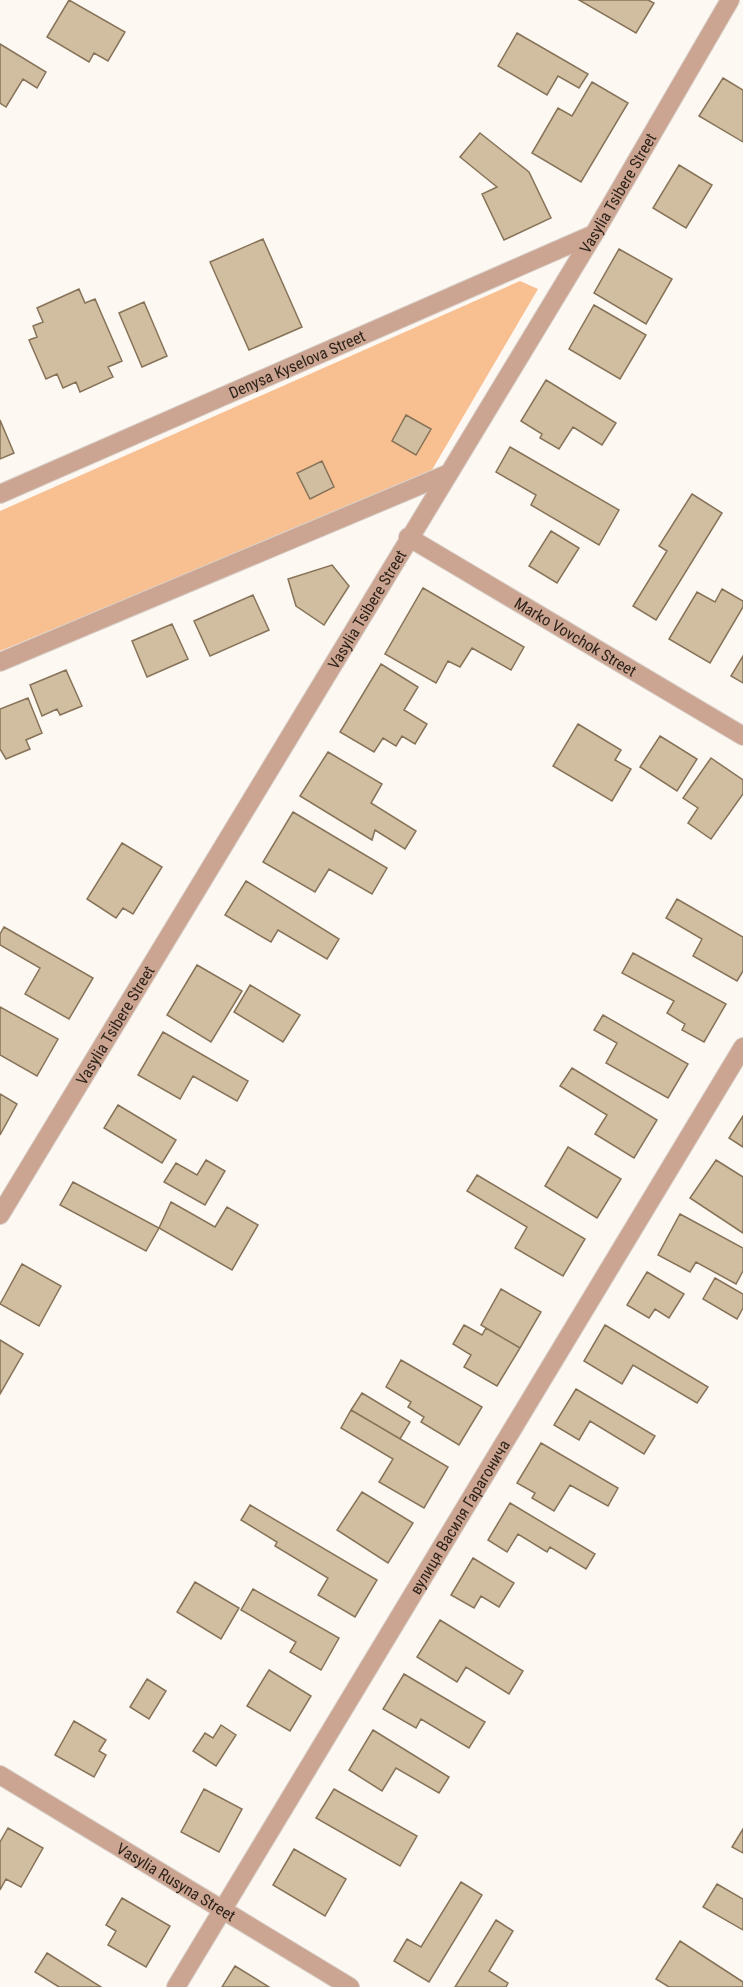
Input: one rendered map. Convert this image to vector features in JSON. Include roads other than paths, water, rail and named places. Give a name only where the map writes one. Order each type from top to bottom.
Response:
[{"type":"street","name":"Vasylia Tsibere Street","points":[[0,1215],[408,537],[594,234],[730,0]]},
{"type":"street","name":"Denysa Kyselova Street","points":[[0,494],[594,234]]},
{"type":"street","points":[[0,662],[447,474]]},
{"type":"street","name":"Marko Vovchok Street","points":[[408,537],[743,736]]},
{"type":"street","name":"вулиця Василя Гарагонича","points":[[176,1987],[743,1047]]},
{"type":"street","name":"Vasylia Rusyna Street","points":[[0,1775],[351,1987]]}]
